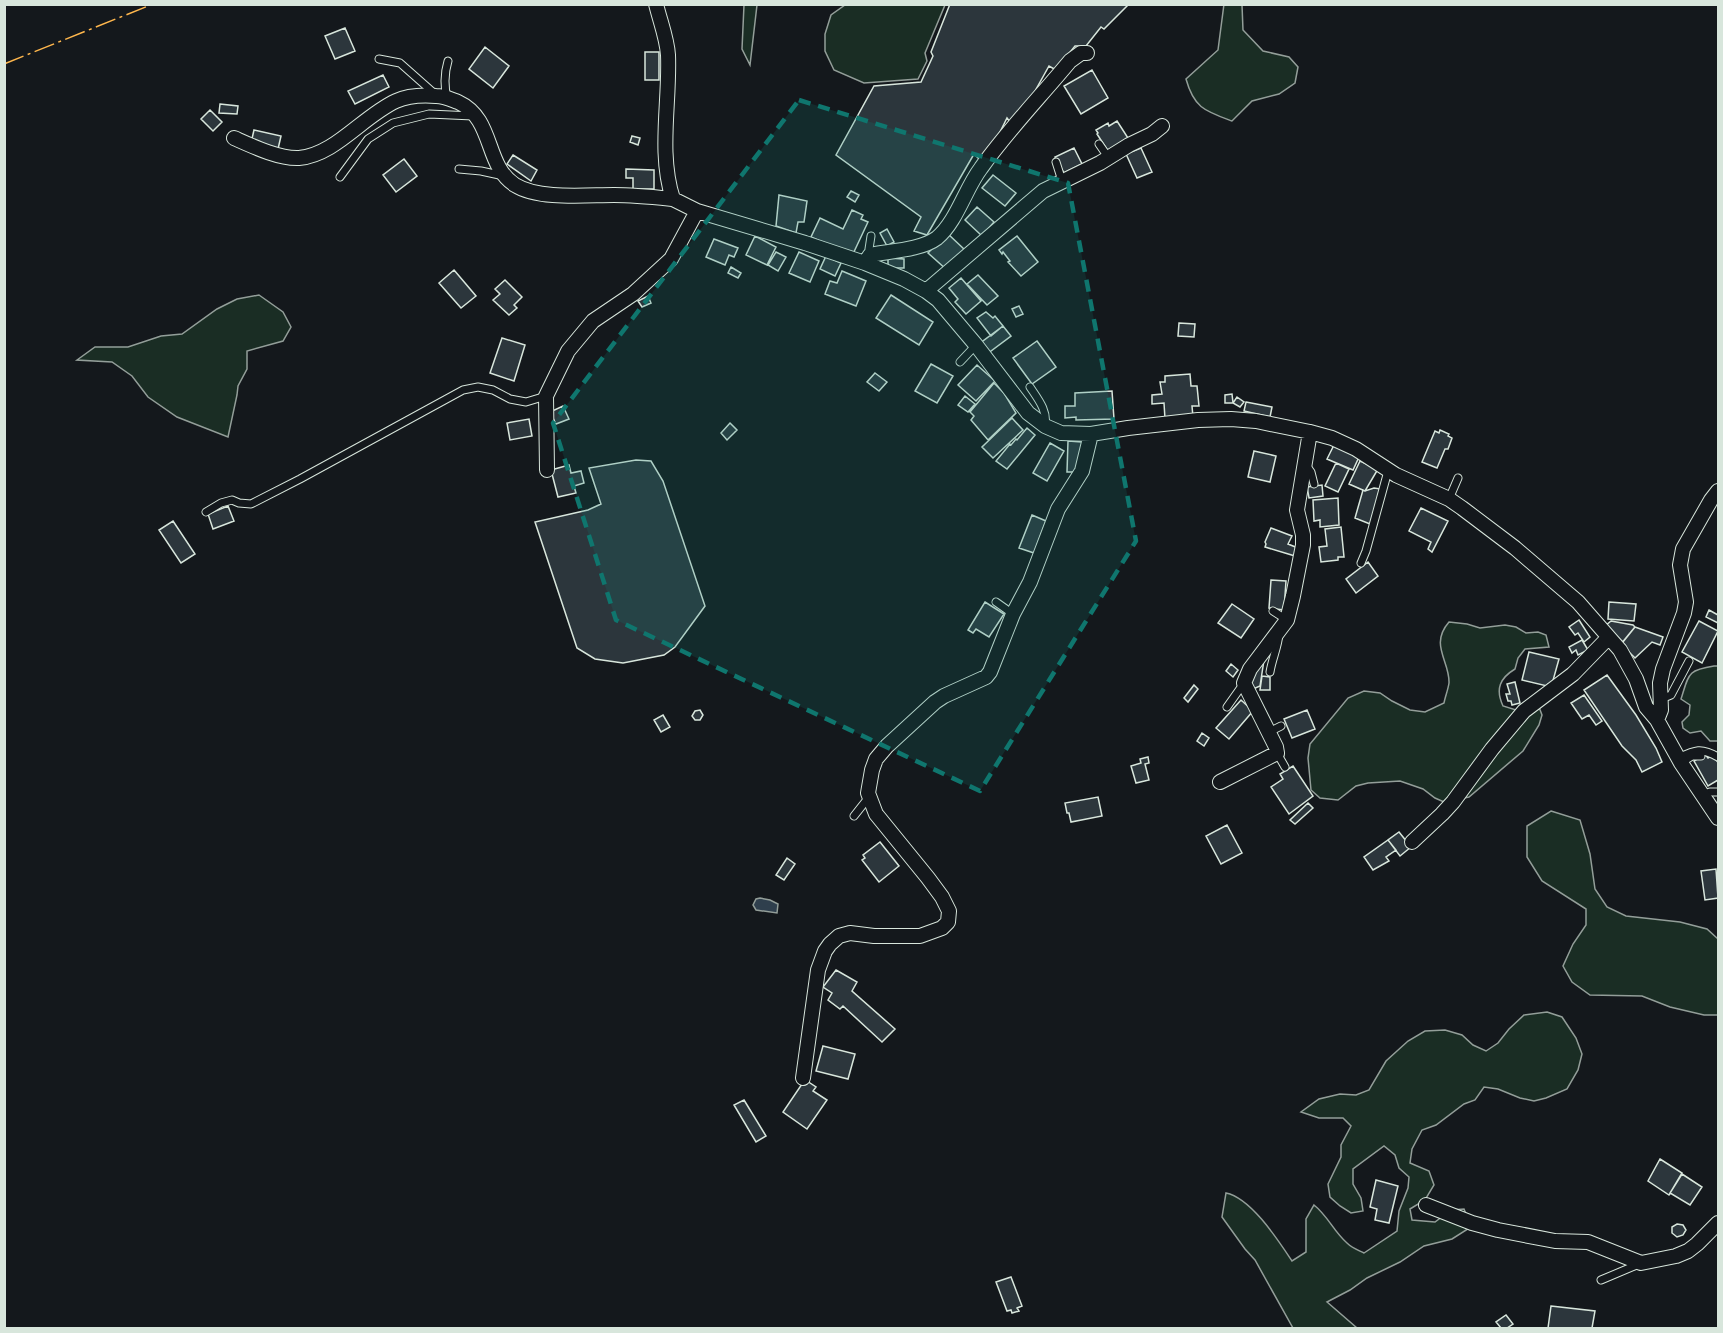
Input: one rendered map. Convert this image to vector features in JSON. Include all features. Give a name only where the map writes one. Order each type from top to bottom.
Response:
[{"type":"street","points":[[656,4],[668,51],[666,153],[668,183],[673,199]]},
{"type":"street","points":[[868,259],[926,245],[938,237],[947,227],[970,182],[1000,144],[1070,61],[1087,53]]},
{"type":"street","points":[[234,138],[262,151],[285,156],[296,158],[315,155],[396,101],[413,97],[442,97],[464,105],[472,111],[487,135],[495,160],[504,176],[517,186],[534,192],[570,196],[646,196],[673,199],[697,211],[868,259],[938,300],[1028,413],[1045,426],[1061,433],[1091,434],[1198,420],[1231,419],[1256,421],[1332,438],[1356,449],[1388,471],[1449,500],[1515,548],[1578,602],[1620,650],[1636,679],[1646,707],[1657,720],[1702,795],[1719,818]]},
{"type":"street","points":[[926,291],[1043,191],[1100,163],[1162,126]]},
{"type":"street","points":[[547,470],[546,396],[568,351],[593,321],[633,294],[671,259],[697,211]]},
{"type":"street","points":[[1220,782],[1277,753],[1275,729],[1244,683],[1250,669],[1283,625],[1303,545],[1297,510],[1310,432]]},
{"type":"street","points":[[803,1078],[818,970],[825,951],[831,944],[839,936],[850,933],[874,936],[920,936],[942,928],[948,922],[949,911],[942,897],[876,814],[869,797],[872,770],[876,759],[887,746],[935,702],[986,677],[990,672],[1013,614],[1030,582],[1058,509],[1082,471],[1091,434]]},
{"type":"street","points":[[1657,720],[1661,710],[1660,683],[1663,669],[1686,602],[1680,565],[1683,549],[1711,500],[1719,491]]},
{"type":"street","points":[[1412,842],[1453,802],[1492,749],[1524,711],[1573,674],[1608,638]]},
{"type":"street","points":[[1426,1205],[1472,1223],[1498,1230],[1555,1241],[1588,1242],[1641,1263],[1676,1256],[1688,1251],[1719,1223]]},
{"type":"lane","points":[[378,59],[400,63],[442,97],[445,87],[444,74],[448,61]]},
{"type":"lane","points":[[340,177],[368,140],[393,123],[429,114],[475,116]]},
{"type":"lane","points":[[1100,144],[1107,157]]},
{"type":"lane","points":[[1056,162],[1062,181]]},
{"type":"lane","points":[[459,169],[504,176]]},
{"type":"lane","points":[[868,259],[871,236]]},
{"type":"lane","points":[[960,362],[976,345]]},
{"type":"lane","points":[[206,512],[221,503],[232,500],[251,504],[463,390],[478,387],[493,390],[510,399],[526,402],[546,396]]},
{"type":"lane","points":[[1030,387],[1042,405],[1046,418],[1045,426]]},
{"type":"lane","points":[[1305,463],[1311,472],[1314,484]]},
{"type":"lane","points":[[1361,563],[1388,471]]},
{"type":"lane","points":[[1449,500],[1458,478]]},
{"type":"lane","points":[[996,602],[1013,614]]},
{"type":"lane","points":[[1270,672],[1283,625],[1273,611]]},
{"type":"lane","points":[[1661,699],[1671,695],[1689,662]]},
{"type":"lane","points":[[1227,707],[1244,683]]},
{"type":"lane","points":[[1680,760],[1691,751],[1702,750],[1719,757]]},
{"type":"lane","points":[[1277,753],[1285,767]]},
{"type":"lane","points":[[1680,760],[1701,756]]},
{"type":"lane","points":[[1702,795],[1719,792]]},
{"type":"lane","points":[[854,816],[869,797]]},
{"type":"lane","points":[[1601,1280],[1641,1263]]},
{"type":"highlighted area","points":[[799,100],[1068,183],[1136,541],[980,791],[616,620],[553,423]]},
{"type":"green space","points":[[1224,4],[1242,5],[1243,30],[1263,51],[1289,57],[1298,67],[1295,83],[1279,94],[1252,101],[1232,121],[1202,107],[1189,89],[1186,79],[1218,50]]},
{"type":"green space","points":[[744,5],[757,5],[750,65],[742,49]]},
{"type":"green space","points":[[845,5],[945,5],[925,53],[927,61],[918,79],[864,83],[834,70],[825,51],[825,34],[831,15]]},
{"type":"green space","points":[[259,295],[283,312],[291,327],[283,341],[247,351],[247,369],[238,386],[228,437],[177,417],[148,397],[132,376],[112,362],[77,360],[95,347],[128,347],[161,336],[182,334],[217,309],[237,299]]},
{"type":"green space","points":[[1449,622],[1480,628],[1505,625],[1516,627],[1526,633],[1538,632],[1546,635],[1549,647],[1525,649],[1518,658],[1515,669],[1506,676],[1499,689],[1503,706],[1516,710],[1539,707],[1542,715],[1539,725],[1523,751],[1469,797],[1444,802],[1423,789],[1400,781],[1356,786],[1338,800],[1320,798],[1311,790],[1308,758],[1310,744],[1348,698],[1364,691],[1380,693],[1410,710],[1425,712],[1444,703],[1449,683],[1440,646],[1443,630]]},
{"type":"green space","points":[[1718,666],[1718,741],[1710,741],[1701,731],[1690,733],[1683,728],[1682,722],[1689,715],[1690,705],[1681,699],[1690,675],[1699,669]]},
{"type":"green space","points":[[1551,811],[1580,820],[1590,854],[1595,889],[1607,907],[1626,916],[1680,922],[1707,929],[1718,939],[1718,1015],[1704,1015],[1670,1007],[1642,996],[1590,995],[1572,982],[1563,966],[1573,944],[1586,925],[1586,909],[1542,881],[1527,857],[1527,826]]},
{"type":"green space","points":[[1547,1012],[1562,1017],[1576,1038],[1582,1054],[1578,1070],[1567,1089],[1534,1101],[1498,1089],[1484,1087],[1475,1100],[1464,1104],[1436,1125],[1422,1130],[1412,1149],[1410,1163],[1429,1171],[1434,1185],[1425,1200],[1410,1209],[1412,1220],[1435,1222],[1451,1210],[1464,1209],[1471,1227],[1452,1239],[1424,1246],[1400,1262],[1367,1278],[1327,1302],[1357,1328],[1293,1328],[1255,1260],[1222,1217],[1226,1193],[1235,1196],[1254,1211],[1292,1261],[1306,1252],[1306,1219],[1314,1205],[1342,1239],[1364,1253],[1397,1231],[1399,1211],[1408,1188],[1409,1177],[1399,1168],[1395,1155],[1384,1146],[1353,1169],[1353,1184],[1361,1198],[1363,1211],[1351,1213],[1330,1197],[1328,1184],[1341,1157],[1341,1145],[1351,1126],[1343,1118],[1319,1118],[1301,1112],[1319,1099],[1340,1094],[1356,1095],[1369,1090],[1386,1061],[1408,1041],[1425,1031],[1445,1030],[1462,1035],[1473,1045],[1486,1051],[1498,1043],[1524,1015]]},
{"type":"water","points":[[760,898],[778,904],[777,913],[756,910],[753,905],[756,899]]},
{"type":"building","points":[[950,4],[1129,4],[1104,29],[1101,27],[1086,46],[1075,46],[1056,70],[1049,66],[1030,100],[1010,122],[1007,118],[998,136],[979,159],[974,154],[927,235],[914,231],[921,217],[836,155],[874,86],[921,82],[933,56],[931,52]]},
{"type":"building","points":[[345,28],[355,51],[335,59],[325,36]]},
{"type":"building","points":[[485,47],[509,66],[493,88],[469,69]]},
{"type":"building","points":[[645,52],[659,52],[659,80],[645,80]]},
{"type":"building","points":[[1092,70],[1108,98],[1081,114],[1064,86]]},
{"type":"building","points":[[383,75],[389,87],[355,104],[348,91]]},
{"type":"building","points":[[220,104],[238,106],[237,114],[219,113]]},
{"type":"building","points":[[210,110],[222,122],[213,131],[201,119]]},
{"type":"building","points":[[1117,121],[1128,138],[1108,151],[1096,130]]},
{"type":"building","points":[[254,130],[281,136],[278,149],[251,143]]},
{"type":"building","points":[[632,136],[640,138],[638,145],[630,142]]},
{"type":"building","points":[[1074,148],[1082,164],[1064,173],[1055,157]]},
{"type":"building","points":[[1141,148],[1152,172],[1137,178],[1126,154]]},
{"type":"building","points":[[513,155],[537,170],[531,181],[507,164]]},
{"type":"building","points":[[404,159],[417,176],[396,192],[383,175]]},
{"type":"building","points":[[626,169],[654,170],[654,189],[633,189],[633,178],[626,178]]},
{"type":"building","points":[[993,175],[1016,193],[1005,206],[982,188]]},
{"type":"building","points":[[851,191],[859,195],[855,202],[847,197]]},
{"type":"building","points":[[779,195],[807,201],[804,222],[798,222],[796,233],[776,226]]},
{"type":"building","points":[[977,207],[994,222],[982,236],[965,220]]},
{"type":"building","points":[[852,210],[863,215],[861,219],[868,222],[852,256],[811,237],[820,218],[843,229]]},
{"type":"building","points":[[887,229],[894,242],[887,246],[880,233]]},
{"type":"building","points":[[947,233],[965,250],[947,270],[928,253]]},
{"type":"building","points":[[755,236],[776,247],[767,265],[746,255]]},
{"type":"building","points":[[1017,236],[1038,262],[1021,276],[999,250]]},
{"type":"building","points":[[714,239],[738,248],[734,257],[729,255],[725,265],[706,257]]},
{"type":"building","points":[[776,252],[786,257],[778,271],[768,265]]},
{"type":"building","points":[[799,252],[819,261],[810,282],[789,273]]},
{"type":"building","points":[[826,256],[841,263],[835,276],[820,269]]},
{"type":"building","points":[[888,258],[904,259],[904,268],[888,268]]},
{"type":"building","points":[[731,267],[741,273],[738,278],[728,273]]},
{"type":"building","points":[[454,270],[476,296],[461,308],[439,283]]},
{"type":"building","points":[[842,271],[866,281],[856,306],[825,294],[830,281],[837,283]]},
{"type":"building","points":[[978,275],[998,296],[987,305],[967,284]]},
{"type":"building","points":[[961,278],[981,301],[966,314],[955,302],[958,299],[949,288]]},
{"type":"building","points":[[505,280],[522,297],[514,305],[517,308],[509,315],[493,300],[500,294],[495,289]]},
{"type":"building","points":[[891,295],[933,322],[919,345],[876,318]]},
{"type":"building","points":[[648,296],[651,303],[642,307],[638,301]]},
{"type":"building","points":[[1019,306],[1023,314],[1016,317],[1012,309]]},
{"type":"building","points":[[986,312],[993,318],[995,316],[1003,326],[991,336],[977,318]]},
{"type":"building","points":[[1179,323],[1195,324],[1194,337],[1178,336]]},
{"type":"building","points":[[1003,326],[1011,336],[987,354],[979,344]]},
{"type":"building","points":[[502,338],[525,345],[514,381],[490,373]]},
{"type":"building","points":[[1037,341],[1056,367],[1032,384],[1013,358]]},
{"type":"building","points":[[931,364],[953,376],[937,403],[915,391]]},
{"type":"building","points":[[977,365],[995,381],[976,401],[958,385]]},
{"type":"building","points":[[875,373],[887,382],[879,391],[867,382]]},
{"type":"building","points":[[1190,374],[1191,386],[1197,386],[1199,406],[1192,406],[1193,417],[1165,419],[1164,403],[1152,404],[1152,395],[1162,394],[1160,382],[1165,382],[1165,376]]},
{"type":"building","points":[[994,383],[1004,393],[1016,413],[988,440],[971,420],[974,416],[970,412]]},
{"type":"building","points":[[1112,391],[1114,419],[1065,418],[1065,406],[1075,406],[1075,393]]},
{"type":"building","points":[[1232,394],[1233,403],[1225,403],[1225,395]]},
{"type":"building","points":[[965,396],[975,404],[968,412],[958,405]]},
{"type":"building","points":[[1237,397],[1244,402],[1240,407],[1233,403]]},
{"type":"building","points":[[1246,402],[1272,407],[1270,417],[1244,411]]},
{"type":"building","points":[[563,406],[569,419],[556,424],[550,412]]},
{"type":"building","points":[[1012,418],[1023,430],[993,458],[982,447]]},
{"type":"building","points":[[529,419],[532,436],[510,440],[507,423]]},
{"type":"building","points":[[730,423],[737,430],[727,440],[721,433]]},
{"type":"building","points":[[1027,428],[1035,435],[1007,469],[996,461]]},
{"type":"building","points":[[1440,430],[1452,438],[1437,468],[1422,462],[1435,431],[1439,433]]},
{"type":"building","points":[[1068,441],[1082,442],[1082,460],[1075,472],[1067,472]]},
{"type":"building","points":[[1050,443],[1064,451],[1047,481],[1033,473]]},
{"type":"building","points":[[1334,445],[1359,457],[1353,470],[1327,459]]},
{"type":"building","points":[[1254,451],[1276,456],[1270,482],[1248,477]]},
{"type":"building","points":[[636,460],[651,461],[663,481],[705,606],[675,647],[664,655],[623,663],[595,659],[577,648],[535,522],[588,510],[601,504],[589,468]]},
{"type":"building","points":[[1360,461],[1378,469],[1365,491],[1349,484]]},
{"type":"building","points":[[1336,463],[1349,469],[1338,492],[1325,486]]},
{"type":"building","points":[[569,465],[571,473],[581,471],[584,483],[574,486],[576,493],[558,497],[551,470]]},
{"type":"building","points":[[1322,485],[1323,496],[1309,498],[1307,487]]},
{"type":"building","points":[[1381,489],[1370,524],[1355,518],[1363,490]]},
{"type":"building","points":[[1338,498],[1339,525],[1320,527],[1320,520],[1314,521],[1313,500]]},
{"type":"building","points":[[228,506],[234,521],[213,529],[208,514]]},
{"type":"building","points":[[1421,508],[1448,521],[1432,552],[1428,549],[1431,542],[1409,531]]},
{"type":"building","points":[[1032,515],[1046,521],[1034,553],[1019,548]]},
{"type":"building","points":[[173,521],[195,554],[181,563],[159,530]]},
{"type":"building","points":[[1341,527],[1344,557],[1321,562],[1319,547],[1327,546],[1325,529]]},
{"type":"building","points":[[1271,528],[1292,536],[1288,544],[1298,548],[1295,556],[1265,547]]},
{"type":"building","points":[[1368,562],[1378,576],[1356,593],[1346,579]]},
{"type":"building","points":[[1271,580],[1286,581],[1284,610],[1269,608]]},
{"type":"building","points":[[985,602],[1004,614],[989,637],[976,629],[973,633],[968,630]]},
{"type":"building","points":[[1609,602],[1636,604],[1634,621],[1608,619]]},
{"type":"building","points":[[1232,604],[1254,619],[1241,638],[1218,623]]},
{"type":"building","points":[[1709,610],[1718,615],[1718,623],[1706,617]]},
{"type":"building","points":[[1579,620],[1590,637],[1584,642],[1578,633],[1575,635],[1569,627]]},
{"type":"building","points":[[1611,621],[1635,627],[1623,642],[1605,626]]},
{"type":"building","points":[[1699,621],[1718,631],[1702,663],[1682,652]]},
{"type":"building","points":[[1635,627],[1663,637],[1660,645],[1652,642],[1635,658],[1621,644]]},
{"type":"building","points":[[1582,640],[1588,650],[1578,655],[1576,650],[1572,653],[1569,647]]},
{"type":"building","points":[[1529,652],[1559,659],[1552,684],[1547,686],[1522,680]]},
{"type":"building","points":[[1264,660],[1260,686],[1251,690],[1250,679]]},
{"type":"building","points":[[1231,664],[1238,670],[1233,677],[1226,671]]},
{"type":"building","points":[[1607,675],[1636,715],[1662,762],[1642,772],[1636,760],[1622,746],[1584,690]]},
{"type":"building","points":[[1262,676],[1270,677],[1270,690],[1260,690]]},
{"type":"building","points":[[1515,682],[1520,703],[1512,705],[1506,694],[1510,694],[1507,684]]},
{"type":"building","points":[[1194,685],[1198,689],[1188,702],[1184,698]]},
{"type":"building","points":[[1584,695],[1602,721],[1596,725],[1589,715],[1582,719],[1571,703]]},
{"type":"building","points":[[1241,700],[1253,711],[1229,739],[1216,728]]},
{"type":"building","points":[[700,710],[703,715],[700,720],[695,720],[692,716],[695,711]]},
{"type":"building","points":[[1307,710],[1315,729],[1292,738],[1284,719]]},
{"type":"building","points":[[663,715],[670,727],[661,732],[654,720]]},
{"type":"building","points":[[1202,733],[1209,738],[1204,746],[1197,741]]},
{"type":"building","points":[[1705,754],[1708,758],[1713,755],[1718,760],[1718,780],[1708,786],[1694,761]]},
{"type":"building","points":[[1148,757],[1149,763],[1145,764],[1149,780],[1136,783],[1131,766],[1141,763],[1140,759]]},
{"type":"building","points":[[1293,766],[1313,796],[1289,814],[1271,787],[1283,779],[1280,774]]},
{"type":"building","points":[[1098,797],[1102,816],[1071,822],[1065,803]]},
{"type":"building","points":[[1308,803],[1313,808],[1295,824],[1290,820]]},
{"type":"building","points":[[1227,825],[1242,853],[1221,864],[1206,836]]},
{"type":"building","points":[[1399,832],[1411,847],[1400,856],[1388,840]]},
{"type":"building","points":[[1388,840],[1396,850],[1386,857],[1389,861],[1373,870],[1364,857]]},
{"type":"building","points":[[880,842],[899,866],[879,882],[862,860],[865,858],[863,855]]},
{"type":"building","points":[[787,858],[795,864],[784,880],[776,875]]},
{"type":"building","points":[[1716,869],[1718,898],[1705,900],[1701,871]]},
{"type":"building","points":[[836,970],[857,982],[852,991],[895,1029],[882,1042],[843,1006],[840,1009],[828,1000],[832,993],[823,987]]},
{"type":"building","points":[[823,1046],[855,1054],[848,1079],[816,1071]]},
{"type":"building","points":[[807,1081],[816,1087],[813,1091],[827,1100],[807,1129],[783,1112],[802,1084],[804,1085]]},
{"type":"building","points":[[744,1100],[766,1136],[756,1142],[734,1105]]},
{"type":"building","points":[[1660,1159],[1682,1173],[1669,1195],[1648,1181]]},
{"type":"building","points":[[1682,1174],[1702,1187],[1690,1205],[1670,1193]]},
{"type":"building","points":[[1376,1180],[1398,1186],[1389,1223],[1375,1220],[1377,1209],[1370,1207]]},
{"type":"building","points":[[1677,1224],[1683,1225],[1686,1230],[1683,1235],[1677,1237],[1672,1233],[1672,1227]]},
{"type":"building","points":[[1011,1277],[1022,1306],[1017,1308],[1019,1311],[1012,1313],[1011,1310],[1007,1311],[996,1282]]},
{"type":"building","points":[[1551,1306],[1595,1311],[1592,1328],[1548,1328]]},
{"type":"building","points":[[1506,1315],[1513,1324],[1507,1328],[1501,1328],[1496,1322]]},
{"type":"power","points":[[4,64],[153,4]]}]
